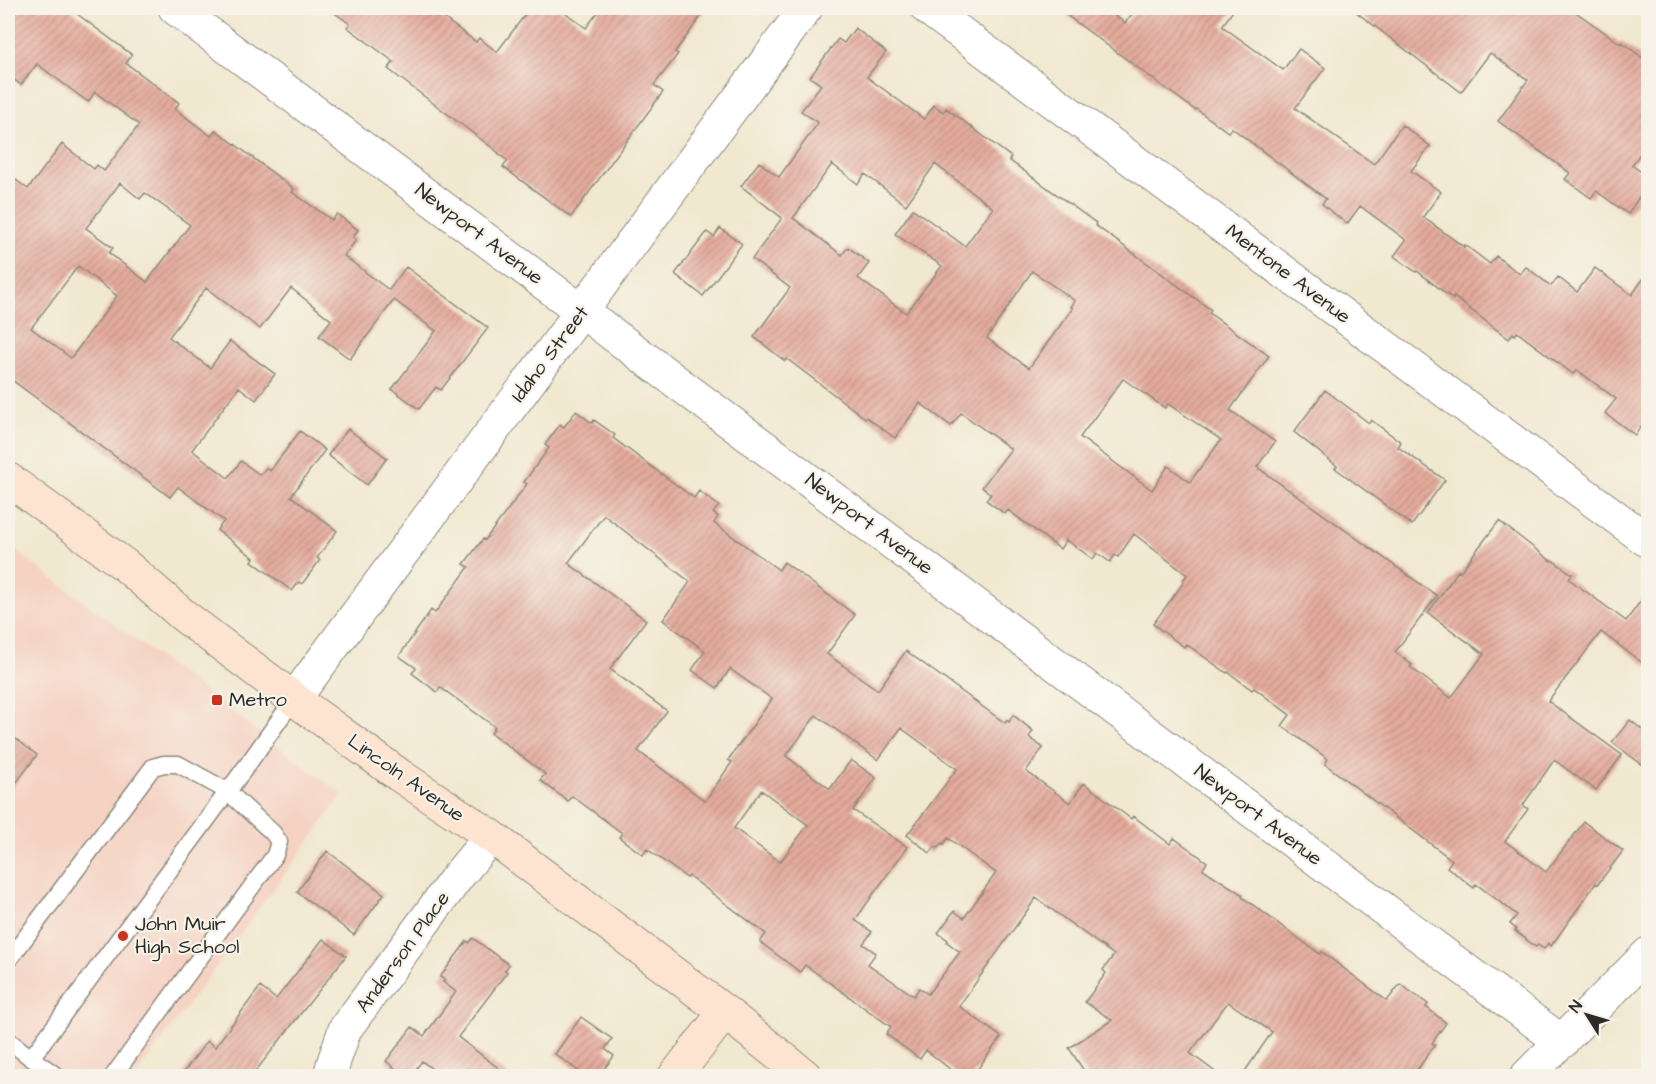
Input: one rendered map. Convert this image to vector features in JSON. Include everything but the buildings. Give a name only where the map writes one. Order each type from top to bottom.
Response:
[{"type":"main road","name":"Lincoln Avenue","points":[[8,479],[126,566],[184,616],[294,699],[399,775],[491,836],[725,1012],[805,1077]]},
{"type":"main road","points":[[675,1077],[725,1012]]},
{"type":"street","name":"Newport Avenue","points":[[175,8],[1562,1042]]},
{"type":"street","name":"Idaho Street","points":[[294,699],[806,8]]},
{"type":"street","name":"Mentone Avenue","points":[[927,8],[1648,541]]},
{"type":"street","name":"Anderson Place","points":[[330,1077],[345,1029],[458,876],[491,836]]},
{"type":"street","points":[[1527,1077],[1648,954]]},
{"type":"lane","points":[[31,1058],[294,699]]},
{"type":"lane","points":[[8,961],[153,767],[178,764],[227,791],[273,833],[279,842],[275,855],[113,1077]]},
{"type":"lane","points":[[8,1040],[57,1077]]},
{"type":"shaded area","name":"John Muir High School","points":[[8,545],[343,795],[135,1076],[8,1076]]},
{"type":"place","name":"Metro","points":[[217,700]]},
{"type":"place","name":"John Muir High School","points":[[123,936]]}]
